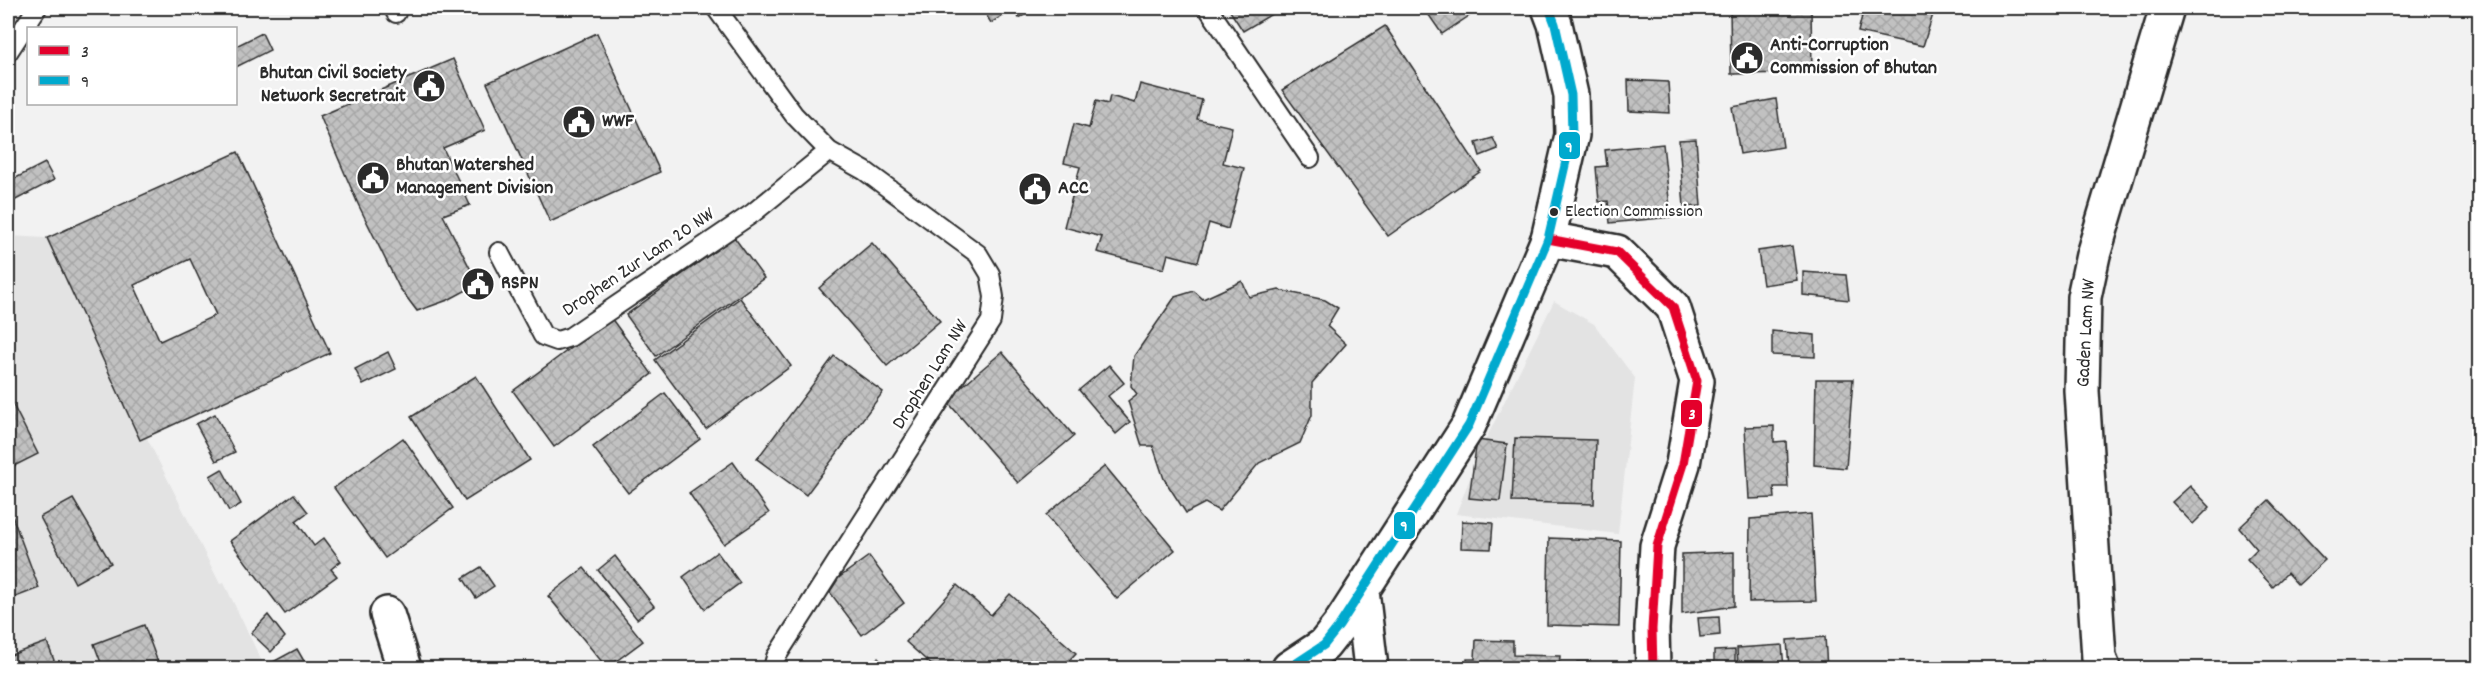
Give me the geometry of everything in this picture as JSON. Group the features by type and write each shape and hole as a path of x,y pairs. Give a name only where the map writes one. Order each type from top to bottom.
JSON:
{"street":[{"path":"1288,669 1324,645 1339,626 1469,425 1548,239 1572,135 1571,95 1555,24 1549,8"},
{"name":"Gaden Lam NW","path":"2103,669 2099,658 2082,391 2084,297 2093,255 2167,8"},
{"path":"1548,239 1617,252 1673,307 1697,381 1683,464 1657,546 1652,629 1653,669"},
{"path":"1362,591 1371,669"},
{"path":"387,614 404,669"}],"lane":[{"path":"8,52 37,8"},
{"name":"Drophen Lam NW","path":"716,8 794,115 829,151 866,171 978,254 990,274 994,297 991,321 776,657 773,669"},
{"path":"1208,8 1310,159"},
{"name":"Drophen Zur Lam 20 NW","path":"499,252 543,336 557,341 570,337 753,213 829,151"}],"shaded area":[{"path":"8,236 47,238 220,584 224,583 265,668 8,668"},
{"path":"1554,301 1594,324 1635,378 1618,534 1456,514 1482,447"}],"building":[{"path":"982,8 1037,8 1019,18 1013,9 991,23"},
{"path":"1228,8 1282,8 1243,31"},
{"path":"1424,8 1481,8 1442,34"},
{"path":"1730,8 1811,8 1812,73 1731,74"},
{"path":"1864,8 1935,8 1923,46 1858,32"},
{"path":"1385,26 1481,171 1388,236 1282,90"},
{"path":"262,33 270,50 237,66 237,46"},
{"path":"597,33 660,172 550,222 487,83"},
{"path":"453,59 485,130 443,148 470,205 443,215 478,284 448,300 417,311 399,287 358,204 320,116"},
{"path":"1628,80 1668,82 1670,113 1629,111"},
{"path":"1140,84 1202,100 1197,119 1232,127 1223,163 1244,168 1228,229 1209,223 1198,262 1168,254 1164,269 1097,252 1102,237 1064,227 1080,167 1064,163 1074,124 1089,128 1096,101 1108,104 1110,96 1135,103"},
{"path":"1776,99 1783,147 1740,154 1732,107"},
{"path":"1493,138 1498,149 1480,156 1476,143"},
{"path":"1696,139 1701,206 1684,207 1679,140"},
{"path":"1663,144 1671,217 1610,223 1608,201 1599,202 1596,167 1607,166 1605,150"},
{"path":"238,152 330,353 140,440 47,238","holes":["190,259 216,315 160,341 134,285"]},
{"path":"45,163 54,180 8,204 8,182"},
{"path":"734,237 764,278 656,356 626,315"},
{"path":"872,243 940,321 887,366 819,288"},
{"path":"1792,246 1797,280 1763,285 1758,251"},
{"path":"1803,272 1846,275 1849,300 1803,295"},
{"path":"1242,281 1249,297 1279,290 1325,300 1338,308 1327,326 1346,344 1312,383 1312,415 1300,443 1259,463 1219,511 1205,503 1186,513 1164,479 1153,446 1142,446 1128,401 1137,394 1131,386 1134,356 1175,297 1194,291 1203,299"},
{"path":"740,298 791,366 706,429 655,360"},
{"path":"611,318 652,374 554,447 513,391"},
{"path":"1772,331 1815,335 1815,357 1772,355"},
{"path":"388,352 396,369 363,385 355,369"},
{"path":"1002,352 1074,436 1018,483 946,400"},
{"path":"834,356 883,392 806,495 757,459"},
{"path":"1109,365 1124,383 1108,396 1130,422 1116,434 1079,390"},
{"path":"476,376 530,460 465,501 411,417"},
{"path":"1816,379 1853,379 1846,468 1814,465"},
{"path":"665,393 700,439 628,493 593,447"},
{"path":"8,395 38,454 8,469"},
{"path":"215,414 235,452 216,461 196,424"},
{"path":"1774,426 1774,442 1786,441 1788,487 1774,487 1775,498 1749,499 1745,427"},
{"path":"403,438 453,508 385,558 334,488"},
{"path":"1515,438 1596,440 1594,504 1512,502"},
{"path":"1477,440 1507,444 1500,501 1469,498"},
{"path":"733,462 769,513 724,544 689,493"},
{"path":"1105,466 1175,550 1117,599 1046,515"},
{"path":"222,469 241,504 229,511 210,476"},
{"path":"2190,486 2210,507 2193,524 2172,502"},
{"path":"294,494 308,512 296,521 314,546 324,538 341,561 331,569 337,576 285,614 230,541"},
{"path":"73,499 111,563 75,583 40,517"},
{"path":"2269,500 2325,560 2298,585 2287,573 2273,587 2247,559 2257,549 2239,528"},
{"path":"8,505 39,588 8,600"},
{"path":"1811,514 1816,601 1749,602 1750,519"},
{"path":"1462,521 1493,523 1491,549 1461,548"},
{"path":"1549,538 1621,541 1619,627 1547,625"},
{"path":"717,552 740,583 705,609 683,577"},
{"path":"1734,552 1734,606 1682,614 1682,554"},
{"path":"615,556 654,606 637,619 598,570"},
{"path":"869,556 904,603 862,635 826,587"},
{"path":"481,567 494,586 476,598 463,578"},
{"path":"584,568 643,641 607,668 548,596"},
{"path":"957,585 991,615 1010,594 1076,653 1062,668 935,668 906,642"},
{"path":"268,615 285,637 271,652 251,633"},
{"path":"1719,617 1720,635 1700,637 1698,618"},
{"path":"144,625 160,668 103,668 94,644"},
{"path":"1825,637 1827,668 1789,668 1787,640"},
{"path":"1476,640 1513,641 1513,655 1560,656 1559,668 1467,668 1467,659 1475,659"},
{"path":"47,642 57,668 8,668 8,656"},
{"path":"1782,645 1784,668 1738,668 1737,648"},
{"path":"297,649 308,668 262,668"},
{"path":"1735,650 1735,668 1714,668 1714,651"},
{"path":"878,658 886,668 865,668"},
{"path":"1577,662 1602,663 1601,668 1577,668"}],"transit line":[{"name":"9","path":"1289,668 1324,645 1339,626 1469,425 1548,239 1572,135 1571,95 1555,24 1549,8"},
{"name":"3","path":"1548,239 1617,252 1673,307 1697,381 1683,464 1657,546 1652,629 1653,668"}],"place":[{"name":"Anti-Corruption Commission of Bhutan","path":"1747,58"},
{"name":"Bhutan Civil Society Network Secretrait","path":"429,86"},
{"name":"WWF","path":"579,122"},
{"name":"Bhutan Watershed Management Division","path":"373,178"},
{"name":"ACC","path":"1035,189"},
{"name":"Election Commission","path":"1554,212"},
{"name":"RSPN","path":"478,284"}]}
